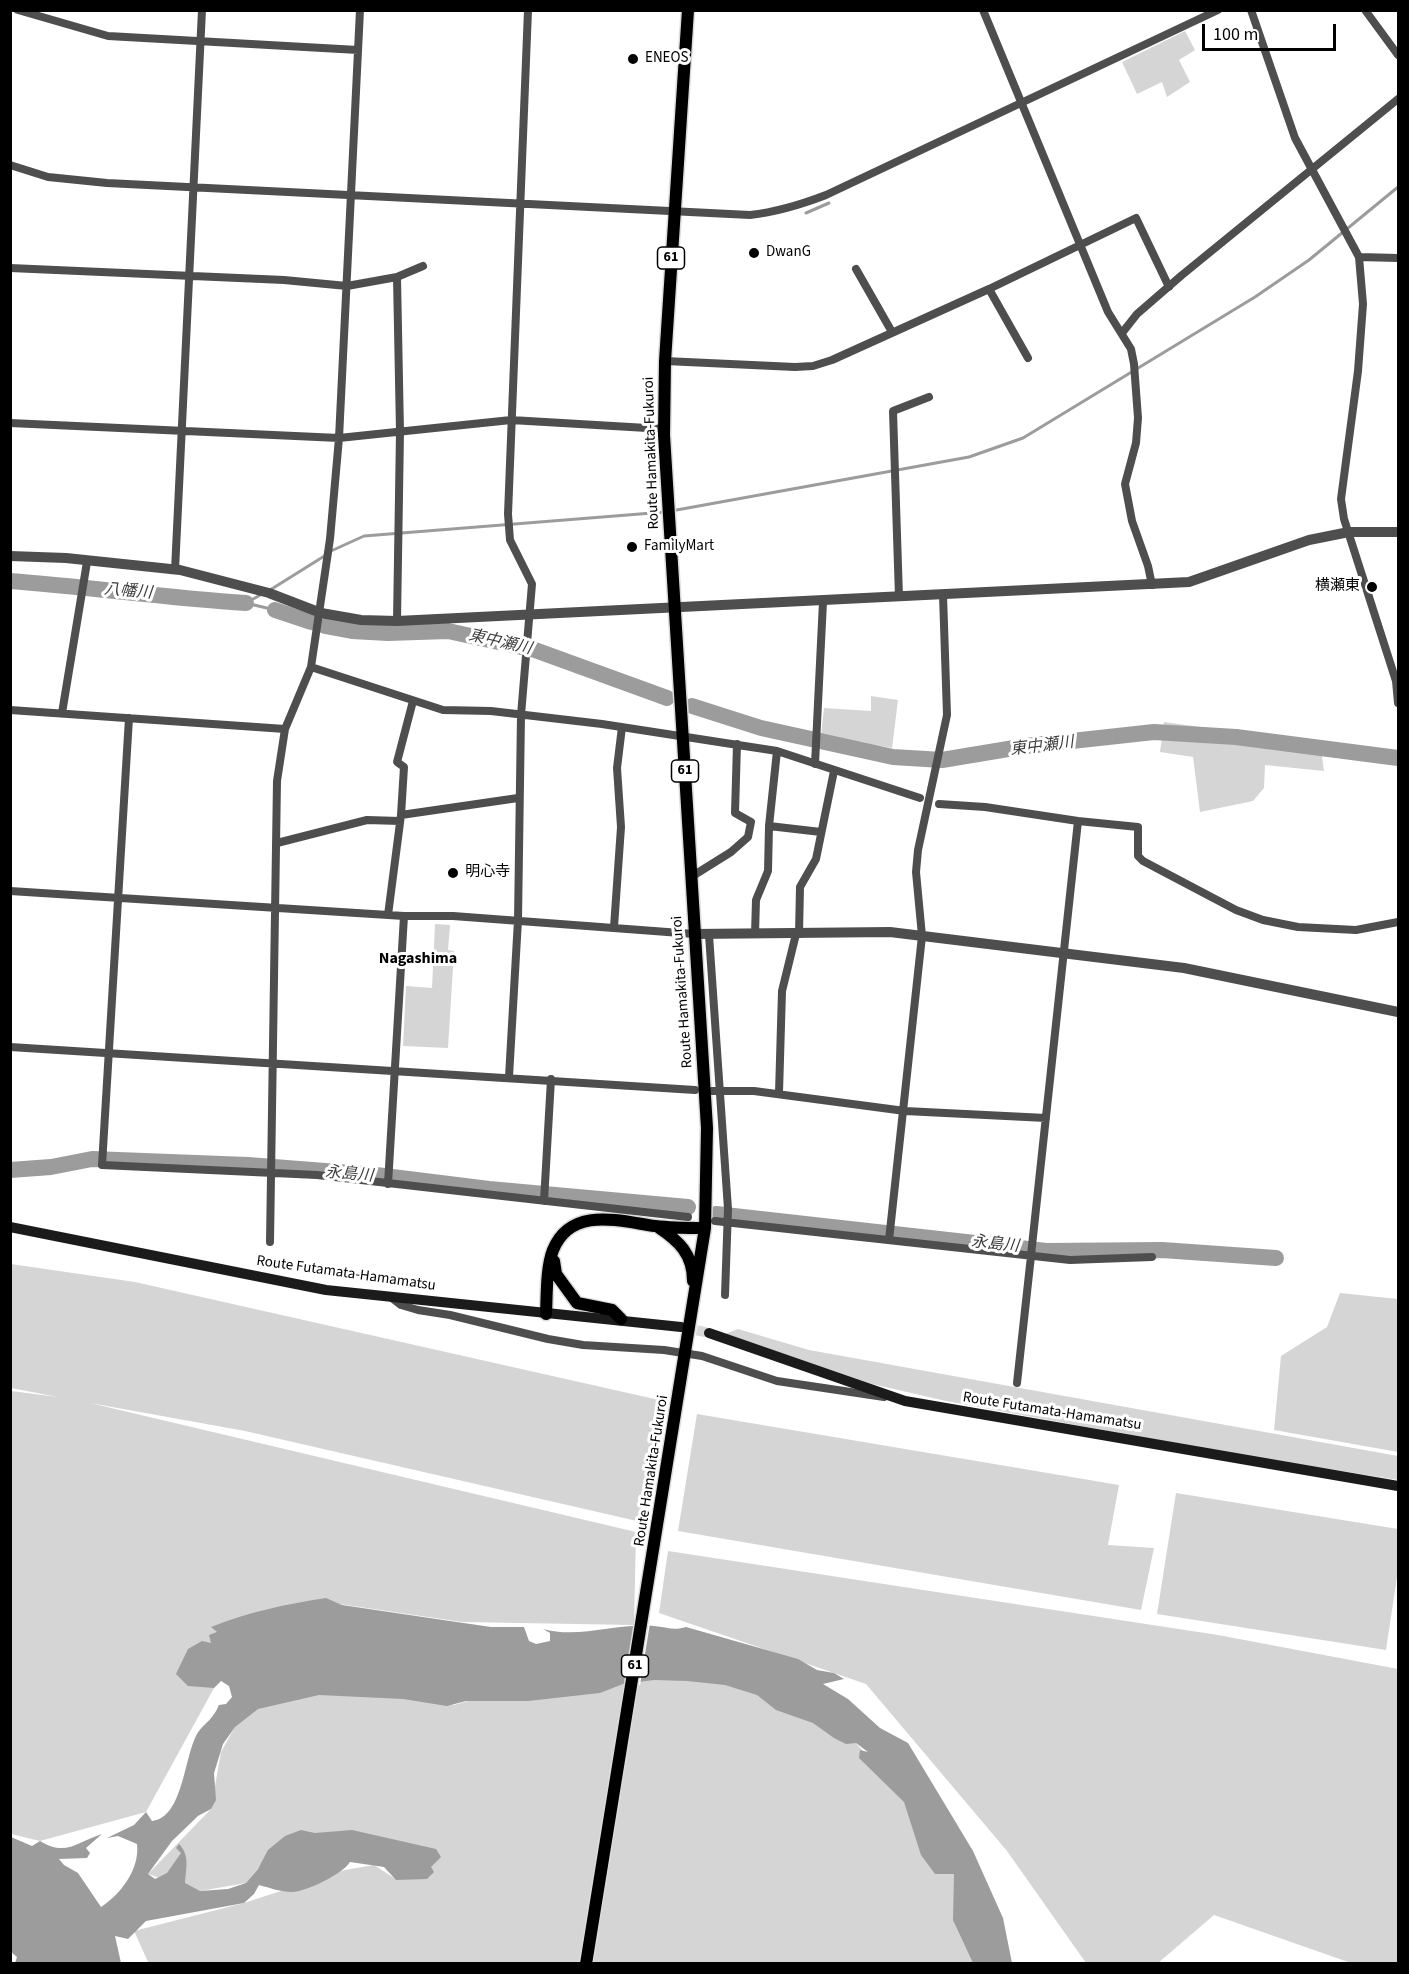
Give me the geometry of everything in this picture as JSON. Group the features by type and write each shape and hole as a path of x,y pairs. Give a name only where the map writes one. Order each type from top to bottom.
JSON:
{"main road":[{"name":"Route Hamakita-Fukuroi","path":"586,1964 692,1312 710,1224 707,1128 673,607 664,429 665,361 688,10"},
{"path":"546,1314 553,1251 562,1235 584,1221 605,1218 657,1226 710,1224"},
{"path":"657,1226 681,1244 690,1256 693,1277 692,1312"},
{"name":"Route Futamata-Hamamatsu","path":"10,1227 276,1281 392,1298 546,1314 621,1319 681,1327"},
{"path":"553,1251 556,1274 577,1303 612,1310 621,1319"},
{"name":"Route Futamata-Hamamatsu","path":"709,1333 893,1398 958,1412 1398,1486"}],"street":[{"path":"18,10 108,36 358,50"},
{"path":"175,570 202,10"},
{"path":"270,1242 274,907 278,781 285,729 311,667 321,613 329,546 339,438 360,10"},
{"path":"508,1077 518,920 521,715 532,584 510,540 508,519 528,10"},
{"path":"983,10 1108,312 1131,350 1138,418 1136,443 1125,484 1132,521 1148,566 1152,585"},
{"path":"10,165 64,180 750,215 794,208 1022,104 1218,10"},
{"path":"1251,10 1295,138 1359,257 1363,304 1362,326 1341,499 1349,532 1397,682 1398,703"},
{"path":"1365,10 1398,56"},
{"path":"1122,333 1137,314 1398,99"},
{"path":"665,361 813,366 832,360 989,289 1136,218 1169,287"},
{"path":"1359,257 1398,258"},
{"path":"10,268 190,275 347,286 397,277 423,266"},
{"path":"856,269 892,332"},
{"path":"397,277 400,432 397,621"},
{"path":"989,289 1028,358"},
{"path":"899,597 893,411 929,397"},
{"path":"10,423 339,438 511,420 664,429"},
{"path":"10,556 66,558 175,570 219,578 321,613 361,620 397,621 823,602 1189,582 1211,577 1309,540 1349,532 1398,532"},
{"path":"63,713 87,562"},
{"path":"889,1236 905,1111 922,936 916,872 946,715 943,595"},
{"path":"814,764 823,602"},
{"path":"311,667 443,710 521,715 622,727 777,751 920,798"},
{"path":"388,915 401,818 404,767 397,762 412,700"},
{"path":"10,710 285,729"},
{"path":"129,718 102,1160 271,1170 544,1198 688,1217"},
{"path":"614,927 621,827 616,768 622,727"},
{"path":"691,877 730,852 748,837 751,822 735,813 737,744"},
{"path":"755,934 756,900 768,871 769,826 777,751"},
{"path":"779,1094 782,991 797,934 800,887 816,859 834,771"},
{"path":"277,843 367,820 401,818 518,798"},
{"path":"939,804 985,807 1077,821 1138,827 1138,856 1143,861 1236,910 1263,920 1298,927 1356,930 1398,922"},
{"path":"1017,1383 1065,953 1077,821"},
{"path":"769,826 821,832"},
{"path":"10,891 404,916 518,920 708,935 890,932 1184,968 1398,1011"},
{"path":"388,1183 404,916"},
{"path":"708,935 716,1091 728,1209 725,1294"},
{"path":"10,1047 551,1079 695,1090"},
{"path":"544,1198 551,1079"},
{"path":"716,1091 779,1094 848,1106 905,1111 1046,1118"},
{"path":"710,1224 727,1222 889,1236 1031,1252 1070,1260 1152,1257"},
{"path":"392,1298 401,1305 418,1310 450,1315 548,1339 583,1345 664,1350 685,1361 702,1356 777,1381 893,1398"}],"shaded area":[{"path":"1185,31 1195,50 1179,60 1190,82 1167,97 1162,82 1137,94 1122,62"},
{"path":"871,696 898,700 892,748 821,736 824,708 871,711"},
{"path":"1164,722 1320,743 1324,771 1265,765 1264,788 1253,801 1200,812 1193,757 1160,752"},
{"path":"435,924 450,925 448,950 454,951 448,1048 403,1046 406,986 432,988"},
{"path":"11,1264 135,1282 659,1400 650,1524 245,1431 90,1403 636,1532 634,1625 462,1622 312,1600 177,1674 214,1688 146,1812 40,1841 11,1834 11,1391 58,1397 11,1388"},
{"path":"1340,1293 1398,1299 1398,1452 1274,1430 1281,1356 1327,1327"},
{"path":"738,1329 809,1350 1398,1456 1398,1480 1233,1454 946,1401 872,1384 725,1334"},
{"path":"697,1414 1119,1485 1108,1545 1154,1548 1141,1610 678,1531"},
{"path":"1176,1493 1398,1529 1398,1570 1386,1650 1157,1614"},
{"path":"668,1551 1218,1635 1398,1669 1398,1963 1351,1963 1214,1915 1158,1963 1086,1963 1007,1851 866,1684 659,1613"},
{"path":"326,1598 342,1605 443,1620 491,1627 524,1627 529,1641 536,1644 550,1641 550,1633 543,1629 556,1632 584,1632 640,1626 674,1629 686,1627 798,1659 817,1670 834,1673 844,1679 823,1684 848,1699 880,1728 908,1743 973,1851 1003,1918 1012,1963 973,1963 953,1920 954,1874 935,1874 921,1855 904,1802 859,1758 860,1750 868,1752 856,1743 846,1744 834,1738 813,1723 776,1710 757,1695 725,1685 654,1680 623,1684 600,1693 528,1701 466,1701 447,1706 403,1699 319,1695 258,1709 235,1727 223,1744 214,1773 216,1800 211,1809 198,1816 172,1841 148,1874 155,1879 167,1873 181,1853 176,1848 179,1844 186,1857 185,1883 200,1891 228,1889 246,1883 258,1869 268,1850 285,1836 301,1830 315,1833 352,1830 436,1849 441,1857 431,1867 434,1872 427,1879 396,1880 384,1867 350,1862 332,1877 306,1889 288,1892 259,1885 254,1894 244,1903 146,1921 128,1939 115,1936 121,1963 15,1963 17,1957 11,1952 11,1837 32,1846 40,1841 49,1846 64,1848 102,1834 86,1848 90,1853 87,1858 59,1859 64,1865 78,1873 101,1907 108,1902 128,1880 135,1863 137,1844 118,1836 107,1838 134,1825 146,1812 152,1821 162,1817 170,1809 181,1785 197,1734 214,1715 219,1705 226,1704 232,1697 229,1686 221,1681 214,1688 188,1686 176,1674 188,1649 202,1641 211,1643 209,1635 217,1632 211,1627 268,1609"},
{"path":"604,1662 736,1676 856,1743 957,1863 976,1963 149,1964 134,1931 244,1903 345,1870 374,1865 397,1880 431,1867 285,1836 246,1883 200,1891 148,1874 211,1809 221,1752 248,1703 360,1677 454,1705"}],"pier":[{"path":"636,1622 650,1623 640,1685 625,1686"}],"waterway":[{"path":"671,511 969,457 1023,438 1255,297 1309,260 1398,187"},
{"path":"806,213 829,203"},
{"path":"331,551 364,536 665,512"},
{"path":"270,590 326,555"},
{"name":"八幡川","path":"10,581 246,603"},
{"path":"262,594 246,603 275,610"},
{"name":"東中瀬川","path":"275,610 311,622"},
{"name":"東中瀬川","path":"325,626 352,631 388,633 448,631 535,650 667,698"},
{"name":"東中瀬川","path":"692,706 761,728 893,757 942,760 1026,746 1154,732 1236,737 1398,758"},
{"name":"永島川","path":"10,1170 51,1167 92,1159 248,1165 376,1175 489,1189 688,1207"},
{"name":"永島川","path":"716,1214 1046,1251 1162,1250 1276,1258"}],"tunnel":[{"path":"682,1327 709,1333"}],"place":[{"name":"ENEOS","path":"633,59"},
{"name":"DwanG","path":"754,253"},
{"name":"FamilyMart","path":"632,547"},
{"name":"横瀬東","path":"1372,587"},
{"name":"明心寺","path":"453,873"}],"district":[{"name":"Nagashima","path":"418,959"}]}
